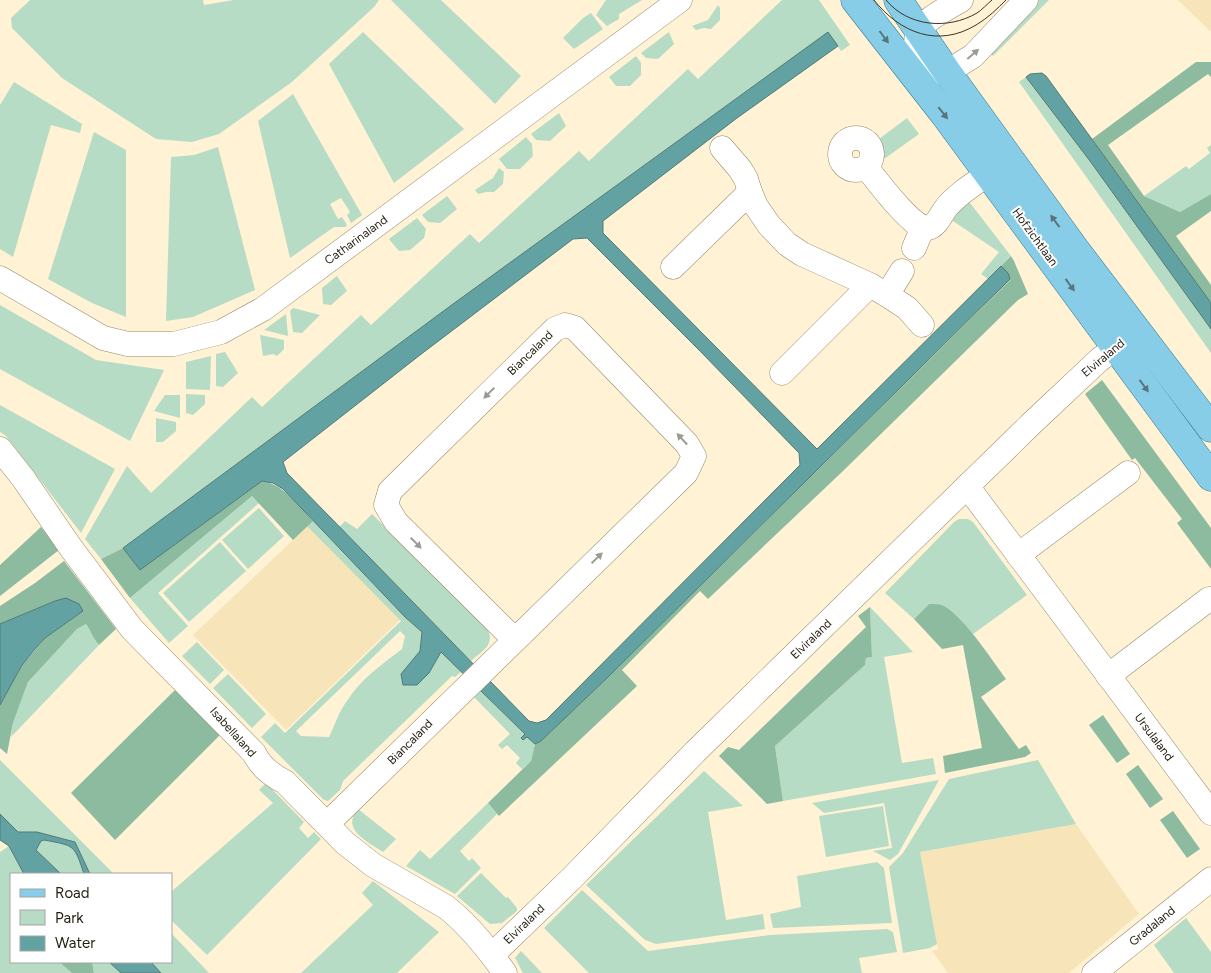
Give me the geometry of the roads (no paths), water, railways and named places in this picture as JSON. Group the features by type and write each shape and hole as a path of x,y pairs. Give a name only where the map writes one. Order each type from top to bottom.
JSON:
{"main road":[{"name":"Hofzichtlaan","path":"855,0 988,174 1211,477"},
{"name":"Hofzichtlaan","path":"898,0 947,72 1075,249 1211,428"}],"street":[{"name":"Catharinaland","path":"0,278 103,338 128,344 174,344 221,332 263,309 680,0"},
{"path":"961,0 933,17 919,29 913,74 947,72 973,56 1026,0"},
{"path":"722,148 740,169 746,179 750,192 769,225 787,244 802,254 878,290 906,308 922,324"},
{"path":"866,167 906,215 918,238 935,223 945,208 988,174"},
{"path":"673,267 750,192"},
{"path":"782,373 902,271"},
{"name":"Biancaland","path":"327,824 515,640 562,592 686,473 694,456 687,444 575,328 565,324 554,328 390,491 386,505 396,522 515,640"},
{"name":"Elviraland","path":"498,964 572,878 695,752 1050,406 1115,347 1137,330"},
{"name":"Isabellaland","path":"0,449 132,629 200,696 266,768 285,782 345,843 373,865 454,913 498,964"},
{"path":"1018,555 1128,473"},
{"name":"Ursulaland","path":"967,486 1108,676 1208,801"},
{"path":"1108,676 1209,600"},
{"name":"Gradaland","path":"1094,973 1211,879"}],"water":[{"path":"828,32 838,46 737,118 603,221 603,233 817,449 1001,266 1008,273 1010,279 608,677 541,741 535,744 527,737 523,740 521,738 525,734 441,652 429,673 417,685 403,685 401,674 420,651 422,632 405,617 283,489 273,483 262,481 140,570 123,548 453,304","holes":["587,238 799,453 800,465 546,720 537,723 529,721 287,473 283,462 573,239"]},
{"path":"1042,73 1211,303 1211,329 1090,161 1026,77 1030,74"},
{"path":"66,598 79,604 83,611 45,638 34,650 22,665 0,705 0,624"},
{"path":"0,814 18,832 37,832 75,842 90,873 84,873 78,857 68,845 44,840 41,841 36,850 60,873 23,873 9,846 0,840"},
{"path":"110,963 152,963 161,973 121,973"}],"tram line":[{"path":"874,0 896,21 920,34 934,36 962,32 976,25 1006,0"},
{"path":"886,0 905,16 929,23 954,22 966,18 979,12 992,0"}]}
